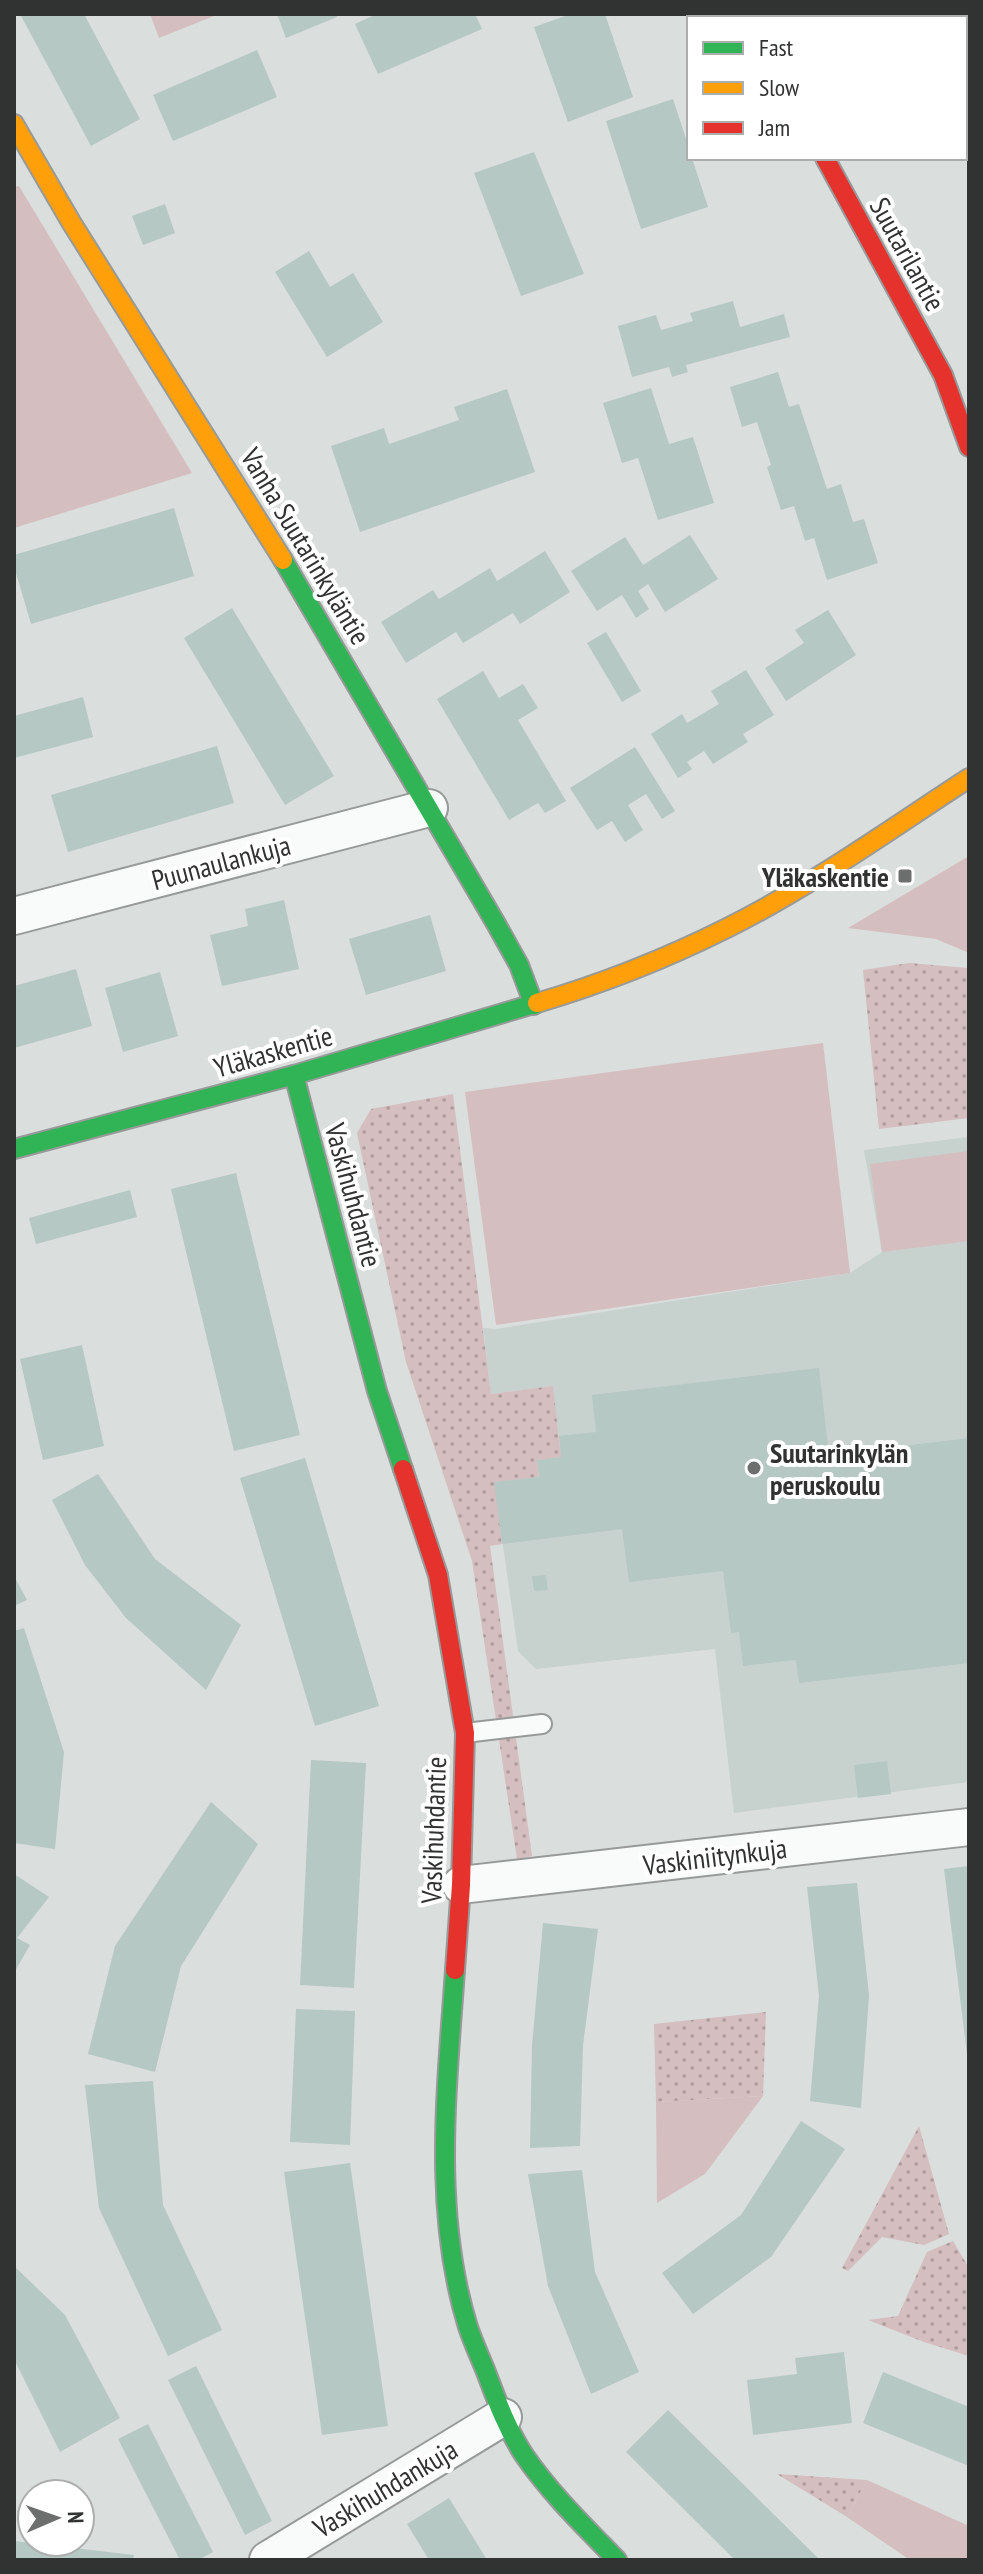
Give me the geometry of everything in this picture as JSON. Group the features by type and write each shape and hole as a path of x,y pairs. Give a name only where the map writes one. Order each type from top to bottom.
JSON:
{"street":[{"name":"Vanha Suutarinkyläntie","path":"14,124 71,222 286,564 519,965 534,1005"},
{"name":"Suutarilantie","path":"826,160 943,375 969,447"},
{"name":"Suutarilantie","path":"943,375 969,404"},
{"name":"Yläkaskentie","path":"14,1149 294,1075 587,988 725,929 841,862 969,778"},
{"name":"Puunaulankuja","path":"14,916 429,808"},
{"name":"Vaskihuhdantie","path":"294,1075 377,1391 438,1575 465,1733 461,1885 445,2113 445,2180 451,2247 468,2326 503,2417 525,2456 581,2523 617,2560"},
{"name":"Vaskiniitynkuja","path":"461,1885 969,1827"},
{"name":"Vaskihuhdankuja","path":"268,2560 503,2417"}],"lane":[{"path":"465,1733 542,1724"}],"shaded area":[{"path":"150,14 219,14 159,38"},
{"path":"19,186 192,473 14,528 14,187"},
{"path":"969,856 969,953 936,939 848,928"},
{"path":"909,963 969,968 969,1118 879,1129 863,970"},
{"path":"823,1043 850,1273 496,1325 465,1092"},
{"path":"453,1094 491,1394 553,1386 561,1457 537,1460 539,1477 495,1482 502,1544 490,1546 532,1856 517,1859 472,1561 406,1362 357,1133 371,1109"},
{"name":"Suutarinkylän peruskoulu","path":"969,1137 969,1782 734,1813 715,1649 536,1669 518,1651 494,1482 539,1476 537,1460 561,1457 559,1436 552,1386 491,1394 483,1328 496,1329 850,1273 882,1252 864,1150"},
{"path":"969,1151 969,1241 882,1252 870,1164"},
{"path":"766,2012 763,2096 656,2102 654,2024"},
{"path":"763,2096 705,2174 657,2203 656,2102"},
{"path":"919,2126 949,2234 924,2245 882,2237 848,2271 842,2268"},
{"path":"953,2241 969,2268 969,2356 868,2320 898,2316 927,2252"},
{"path":"777,2474 867,2480 847,2517"},
{"path":"867,2480 969,2526 969,2560 910,2560 847,2517"}],"building":[{"path":"20,14 84,14 140,119 91,146"},
{"path":"277,14 336,14 337,17 286,38"},
{"path":"377,14 475,14 482,29 378,74 355,24"},
{"path":"571,14 605,14 633,97 568,122 534,27"},
{"path":"257,50 277,97 173,141 153,95"},
{"path":"673,99 687,142 687,160 693,160 708,207 641,229 606,121"},
{"path":"534,152 584,274 521,296 474,173"},
{"path":"165,204 175,233 143,245 132,216"},
{"path":"309,251 330,287 353,273 383,322 327,357 275,272"},
{"path":"733,301 740,327 784,314 790,337 686,365 688,372 672,377 669,367 632,377 618,326 656,315 661,330 693,321 690,313"},
{"path":"778,372 789,407 799,404 827,489 841,484 853,522 864,519 878,563 827,580 814,538 805,541 794,506 781,510 757,422 742,427 730,387"},
{"path":"651,388 669,444 693,437 714,503 658,520 638,458 622,463 603,403"},
{"path":"507,389 535,472 360,532 331,446 384,428 389,444 459,420 454,407"},
{"path":"174,508 194,576 31,624 14,566 14,555"},
{"path":"690,535 718,579 665,612 648,584 638,591 649,609 636,618 622,595 597,611 571,571 625,537 643,565"},
{"path":"545,551 570,592 520,624 513,613 463,643 456,632 406,663 381,622 433,590 439,599 490,568 497,581"},
{"path":"232,608 334,776 285,805 184,638"},
{"path":"828,610 856,655 786,701 765,668 804,643 795,630"},
{"path":"606,632 641,691 622,702 587,643"},
{"path":"746,670 774,715 743,734 748,742 713,764 704,751 687,762 692,769 678,778 651,734 682,714 687,723 719,704 711,691"},
{"path":"483,671 499,698 523,684 538,708 518,720 566,801 545,813 538,803 509,820 437,699"},
{"path":"83,697 93,737 14,758 14,716"},
{"path":"217,746 234,803 68,852 51,795"},
{"path":"635,747 675,811 662,819 646,794 628,805 643,830 625,842 612,821 597,830 570,788"},
{"path":"284,900 299,969 222,986 210,935 248,926 245,909"},
{"path":"430,915 446,971 366,995 349,939"},
{"path":"76,969 92,1026 14,1048 14,986"},
{"path":"160,972 178,1036 123,1052 105,988"},
{"path":"236,1173 300,1435 234,1451 171,1189"},
{"path":"130,1190 137,1217 36,1244 29,1218"},
{"path":"82,1345 104,1446 43,1460 20,1359"},
{"path":"819,1368 829,1455 969,1438 969,1663 799,1683 796,1660 743,1666 739,1632 731,1633 723,1571 629,1582 622,1529 502,1544 494,1482 539,1477 537,1460 561,1457 559,1436 596,1432 592,1395"},
{"path":"305,1458 379,1706 315,1726 240,1478"},
{"path":"98,1474 155,1559 241,1625 206,1690 126,1618 85,1565 52,1500"},
{"path":"546,1575 548,1590 534,1591 532,1576"},
{"path":"14,1576 27,1600 14,1606"},
{"path":"24,1628 64,1752 55,1849 14,1843 14,1631"},
{"path":"311,1760 366,1763 354,1988 300,1985"},
{"path":"887,1761 891,1794 858,1798 854,1765"},
{"path":"211,1802 258,1844 181,1966 155,2072 88,2054 115,1946"},
{"path":"969,1866 969,2054 967,2054 944,1869"},
{"path":"14,1874 49,1897 17,1938 30,1945 14,1973"},
{"path":"857,1883 869,1995 861,2108 810,2101 819,1996 807,1887"},
{"path":"543,1923 598,1929 583,2045 580,2146 530,2148 532,2046"},
{"path":"296,2009 355,2011 350,2145 290,2142"},
{"path":"153,2081 163,2205 222,2330 168,2356 99,2208 85,2085"},
{"path":"801,2121 845,2149 771,2257 693,2314 662,2273 741,2215"},
{"path":"350,2163 388,2426 322,2435 284,2172"},
{"path":"582,2170 595,2272 639,2372 591,2394 548,2286 528,2174"},
{"path":"14,2266 65,2315 120,2418 60,2452 14,2359"},
{"path":"844,2352 852,2423 753,2435 747,2380 797,2374 795,2358"},
{"path":"196,2366 272,2521 245,2535 168,2380"},
{"path":"883,2372 969,2407 969,2466 863,2423"},
{"path":"668,2410 820,2560 735,2560 626,2452"},
{"path":"148,2424 213,2552 198,2560 180,2560 118,2439"},
{"path":"449,2498 487,2560 429,2560 407,2524"},
{"path":"14,2541 16,2558 96,2558 96,2551 134,2555 133,2560 14,2560"}],"traffic: fast":[{"path":"283,560 495,922 519,965 534,1005"},
{"path":"14,1149 294,1075 537,1003"},
{"path":"294,1075 377,1391 403,1469"},
{"path":"455,1970 446,2104 446,2194 457,2283 468,2327 503,2415 524,2455 556,2496 617,2560"}],"traffic: slow":[{"path":"14,124 71,222 283,560"},
{"path":"537,1003 656,961 757,913 969,778"}],"traffic: jam":[{"path":"826,160 943,375 969,447"},
{"path":"403,1469 438,1575 465,1733 461,1885 455,1970"}],"place":[{"name":"Yläkaskentie","path":"905,876"},
{"name":"Suutarinkylän peruskoulu","path":"754,1468"}]}
